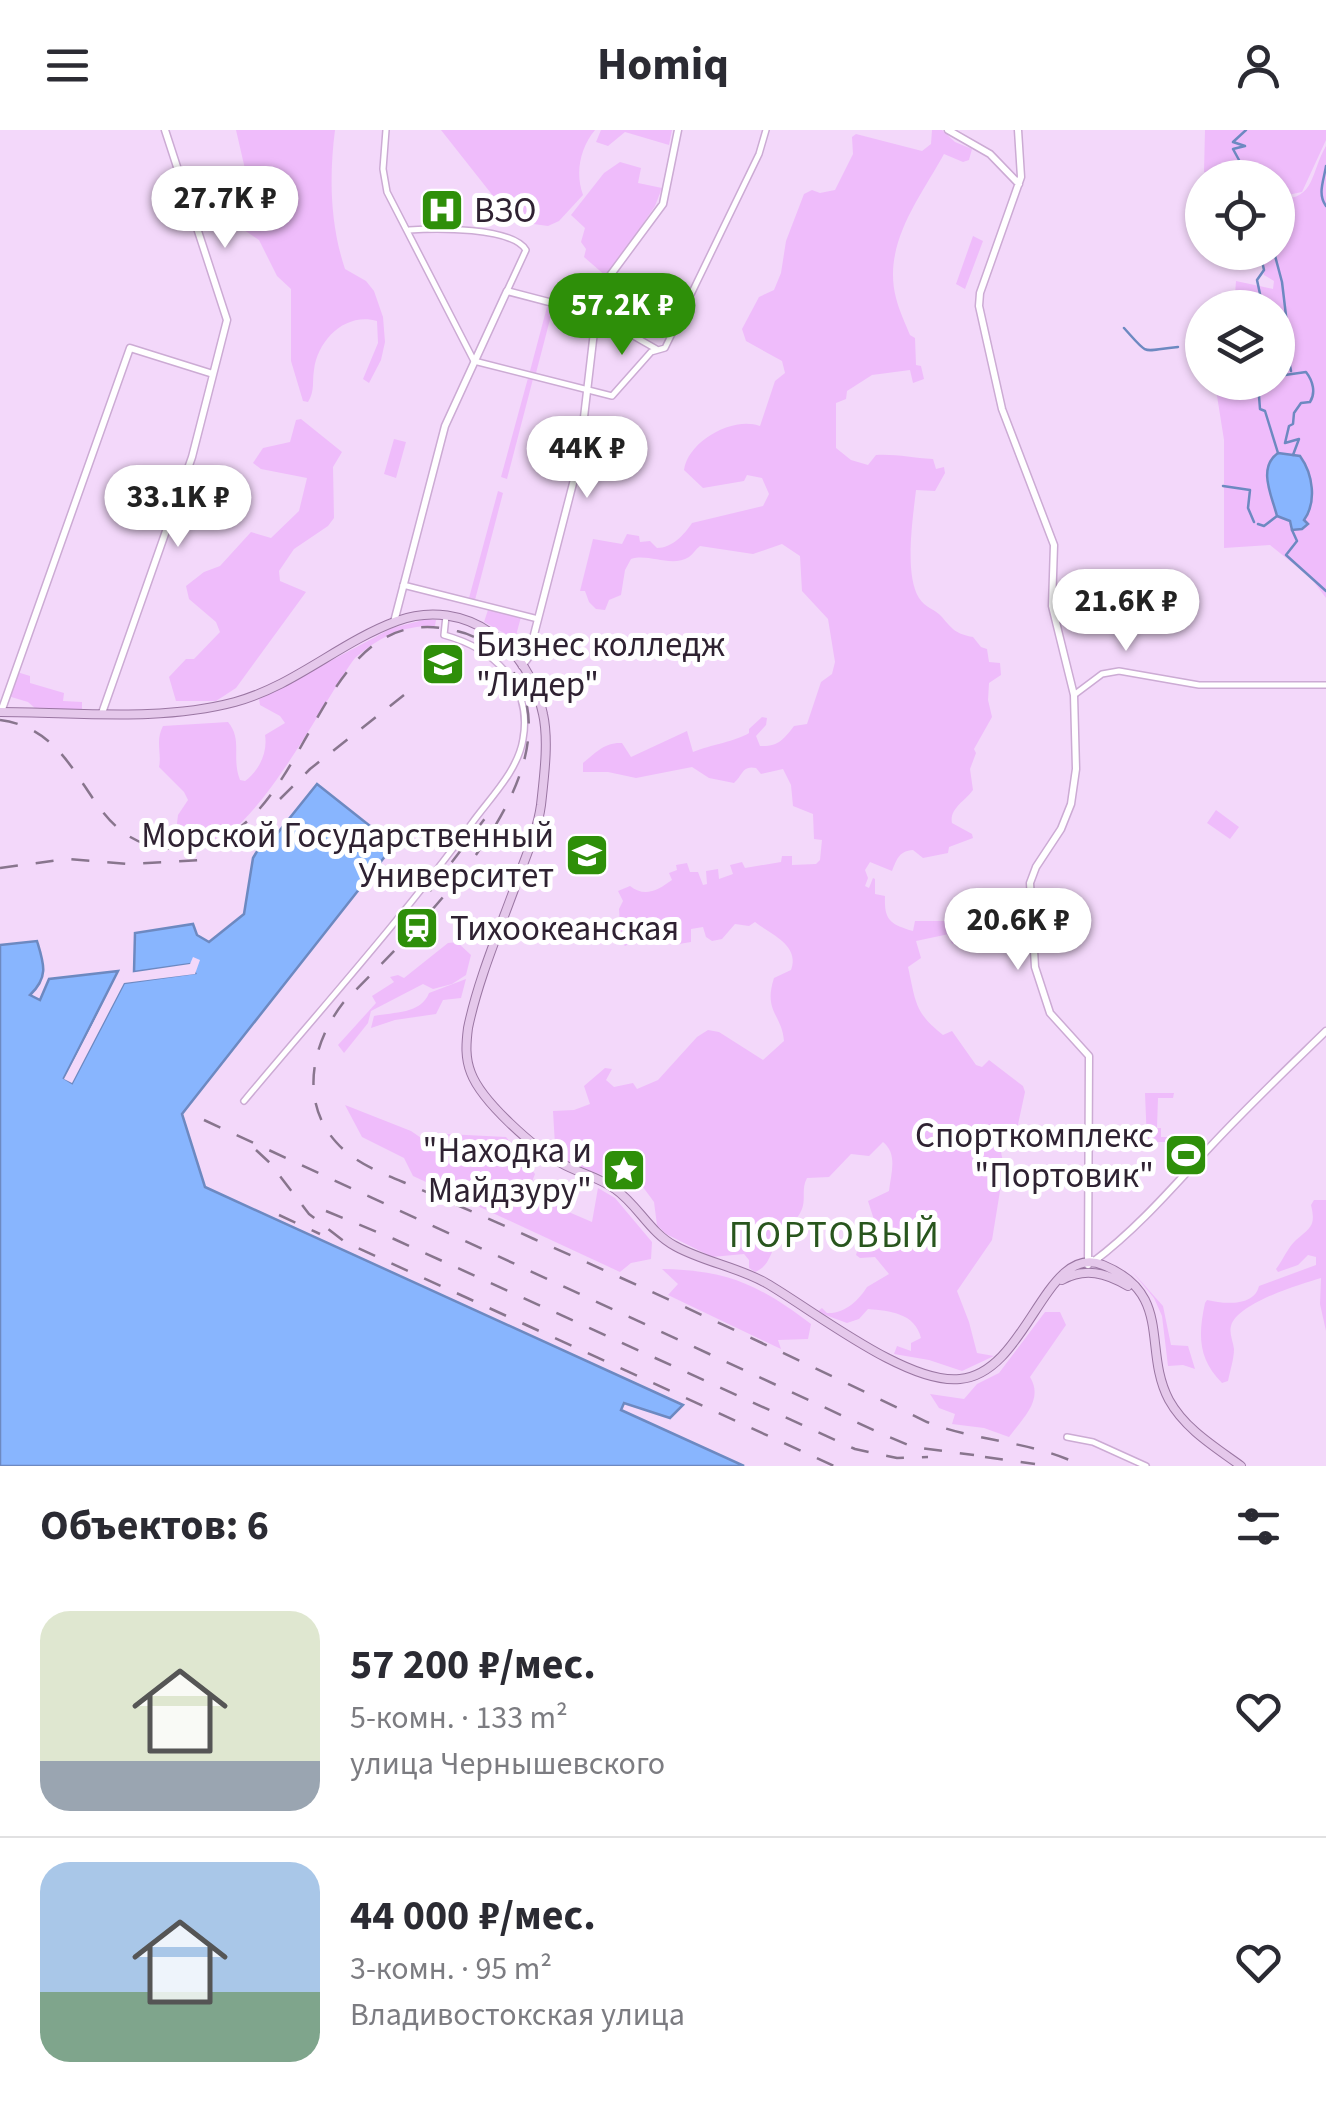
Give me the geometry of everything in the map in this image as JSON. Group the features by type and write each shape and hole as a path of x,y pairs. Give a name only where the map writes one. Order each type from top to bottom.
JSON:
{"main road":[{"path":"102,713 188,468 226,326 226,312 165,130"},
{"path":"522,666 528,658 576,472 595,314 605,284 662,204 678,130"},
{"path":"948,130 990,154 1019,184"},
{"path":"1018,130 1019,184 978,306 1002,409 1054,544 1052,606 1074,694 1076,769 1071,804 1061,829 1033,872 1029,896 1036,967 1048,1009 1090,1058 1088,1244 1093,1266 1144,1298 1152,1314 1158,1372 1170,1402 1191,1428 1236,1464"},
{"path":"394,622 444,426 507,291 595,314"},
{"path":"213,374 130,348 0,712 169,712 243,700 394,622 417,616 446,616 488,629 510,646 544,715 541,803 470,1020 467,1061 481,1091 534,1143 560,1162 620,1193 657,1232 681,1250 760,1280 840,1332 916,1370 941,1379 973,1377 996,1364 1012,1347 1048,1291 1068,1276 1093,1266 1170,1193 1210,1147 1326,1031"}],"street":[{"path":"386,130 382,156 384,183 474,361 612,396 648,355 668,345 759,154 766,130"},
{"path":"408,230 496,234 521,243 526,250 507,291"},
{"path":"595,314 658,350"},
{"path":"403,586 538,619"},
{"path":"244,1101 422,890 519,755 524,719 515,687 480,647 444,635 446,616"},
{"path":"1074,694 1111,671 1199,686 1326,685"},
{"path":"1066,1437 1093,1442 1146,1466"}],"shaded area":[{"path":"236,130 335,130 332,200 340,252 345,269 366,281 374,291 383,317 385,342 369,383 363,379 378,343 377,321 355,320 335,330 321,348 312,394 308,402 303,401 291,361 291,289 277,276 259,240 232,222 231,183 245,174"},
{"path":"441,130 595,130 580,161 583,195 559,221 548,226 519,222 501,206"},
{"path":"601,130 672,130 669,145 625,132 608,146 596,142"},
{"path":"932,130 942,130 955,142 972,149 969,160 963,162 944,154 906,222 894,259 896,298 910,335 915,338 916,365 921,366 924,379 913,383 910,370 872,375 847,391 846,399 836,403 836,448 851,460 868,465 876,455 884,455 933,459 936,469 944,467 945,473 935,491 916,490 911,545 914,588 921,601 952,628 973,637 987,649 989,662 1000,663 1001,675 989,683 992,717 974,749 970,769 973,790 952,818 952,823 973,838 949,847 948,853 923,858 913,850 905,852 892,871 870,862 865,870 865,886 869,888 875,879 875,894 885,896 887,916 899,926 913,931 915,921 945,921 949,916 982,928 983,932 958,932 960,940 952,944 949,934 916,941 921,958 908,967 915,998 926,1020 943,1035 952,1031 976,1065 982,1067 989,1060 1023,1086 1025,1092 1017,1129 1000,1147 1006,1177 992,1240 957,1291 977,1353 994,1356 962,1371 894,1354 897,1346 911,1351 911,1343 921,1338 913,1323 900,1315 868,1309 859,1319 847,1323 817,1312 822,1308 827,1313 845,1309 867,1287 889,1274 875,1257 856,1255 860,1241 876,1226 868,1201 889,1191 892,1158 883,1142 869,1156 851,1154 829,1177 807,1178 800,1214 766,1263 755,1272 749,1268 744,1254 712,1257 666,1234 657,1225 654,1202 640,1183 632,1161 607,1162 610,1178 560,1156 555,1145 553,1111 590,1104 584,1086 605,1068 612,1069 606,1080 614,1087 633,1083 637,1089 658,1080 708,1030 719,1032 763,1060 784,1041 771,998 774,978 791,970 793,961 783,942 755,922 749,926 735,924 722,939 712,941 703,927 691,929 691,942 679,944 677,925 661,926 662,939 653,941 648,934 625,946 621,942 619,909 623,901 618,891 630,886 641,892 657,889 672,880 669,873 677,870 676,865 687,863 690,872 698,872 703,885 707,884 706,871 718,869 719,879 733,874 730,865 742,862 745,868 781,862 782,856 792,856 792,865 816,864 822,840 814,839 813,814 793,806 791,785 783,769 761,774 756,768 748,768 734,783 709,778 692,767 636,778 583,772 583,763 610,744 622,743 631,757 687,731 693,752 744,736 762,717 767,718 766,725 756,736 760,746 772,745 794,726 807,724 821,682 832,674 835,662 828,619 802,591 800,556 782,544 753,554 700,546 682,560 631,559 621,595 609,600 605,610 596,609 585,591 580,591 593,539 622,544 627,534 639,536 640,542 650,541 657,548 668,546 692,523 763,506 769,494 762,478 747,475 744,481 703,488 684,470 694,449 713,433 737,425 760,426 775,381 785,373 782,361 746,341 742,329 759,297 774,290 786,241 804,194 835,190 853,154 852,137 856,134 922,151 931,144"},
{"path":"1205,130 1326,130 1326,140 1302,192 1295,193 1295,160 1204,160"},
{"path":"1326,146 1326,598 1311,578 1270,545 1224,548 1224,440 1218,400 1295,400 1295,290 1235,290 1236,281 1273,289 1274,281 1263,270 1295,270 1295,196 1310,183","holes":["1278,453 1300,456 1307,523 1273,496"]},
{"path":"620,162 641,168 638,183 662,188 655,206 607,277 584,257 586,249 581,242 585,228 571,215 604,173"},
{"path":"973,236 983,241 965,289 956,284"},
{"path":"568,281 598,288 591,309 554,301 555,295 588,303 591,291 567,286"},
{"path":"547,307 553,308 536,373 530,371"},
{"path":"528,378 533,379 507,479 501,477"},
{"path":"301,419 342,452 333,467 334,518 294,549 279,571 280,581 306,592 236,688 216,701 176,701 169,677 186,659 194,659 220,632 216,622 189,599 186,586 220,566 251,532 271,538 299,511 307,478 261,469 253,463 263,448 290,442 296,420"},
{"path":"394,439 406,442 396,478 384,474"},
{"path":"498,491 503,493 475,600 469,598"},
{"path":"488,610 521,617 515,639 484,622"},
{"path":"436,620 435,626 392,634 355,658 266,794 225,836 206,842 176,832 178,815 188,800 159,767 163,726 228,722 235,735 240,780 245,781 261,761 265,735 285,723 260,705 259,699 392,628"},
{"path":"17,672 30,676 30,683 64,693 63,701 82,702 82,709 36,709 8,696"},
{"path":"1216,810 1239,827 1230,839 1207,823"},
{"path":"457,942 471,955 466,975 433,989 423,984 371,1011 368,1023 344,1053 338,1045 376,1003 372,996 394,982 390,977 404,978 448,943"},
{"path":"466,979 461,998 443,1000 436,1014 371,1028 374,1016 413,1008 429,993"},
{"path":"1145,1093 1174,1093 1173,1098 1158,1098 1157,1128 1161,1128 1161,1137 1168,1137 1166,1142 1147,1142"},
{"path":"345,1105 411,1131 433,1146 446,1134 506,1137 535,1174 531,1184 539,1194 562,1179 557,1207 592,1222 598,1188 615,1198 652,1242 651,1259 631,1263 620,1272 413,1176 404,1158 362,1137"},
{"path":"1314,1200 1326,1200 1326,1331 1320,1304 1321,1278 1257,1302 1231,1326 1233,1357 1228,1381 1222,1383 1204,1356 1201,1326 1205,1303 1245,1301 1259,1286 1316,1265 1316,1257 1308,1255 1298,1265 1278,1272 1276,1269 1293,1243 1311,1226"},
{"path":"662,1269 706,1273 742,1282 811,1324 808,1339 778,1340 781,1349 668,1295 678,1284"},
{"path":"1130,1269 1163,1306 1171,1345 1188,1346 1195,1369 1168,1366 1162,1316 1154,1298"},
{"path":"1045,1312 1060,1312 1066,1325 1030,1377 1033,1401 1009,1437 984,1428 952,1424 955,1414 939,1408 930,1394 964,1399 977,1384 999,1373"}],"water":[{"path":"1278,453 1300,456 1308,471 1312,497 1304,520 1308,524 1302,529 1292,530 1290,521 1277,516 1267,474"},
{"path":"317,784 394,845 182,1114 205,1187 683,1405 670,1418 624,1403 621,1410 744,1466 0,1466 0,945 37,941 43,970 30,995 40,1000 49,979 118,971 64,1078 72,1083 124,983 195,973 190,964 134,972 135,933 193,924 197,935 209,942 244,914 253,858 259,848 264,850"}],"pier":[{"path":"193,957 200,960 195,974 124,983 72,1083 64,1079 119,974 124,974 122,979 132,977 129,973 190,964"}],"waterway":[{"path":"1239,160 1233,149 1245,146 1233,142 1246,130"},
{"path":"1326,166 1322,192 1326,206"},
{"path":"1259,290 1257,280 1264,270"},
{"path":"1279,270 1283,290"},
{"path":"1124,328 1147,350 1178,347"},
{"path":"1293,455 1299,439 1285,443 1289,426 1301,403 1310,402 1313,395 1306,372 1295,374"},
{"path":"1259,400 1278,453"},
{"path":"1223,486 1250,490 1248,508 1254,522"},
{"path":"1258,524 1264,526 1277,516"},
{"path":"1292,530 1297,541 1286,555 1326,591"}],"railway":[{"path":"0,720 31,730 55,747 106,816 126,834 153,846 189,848 231,834 264,804 341,680 371,647 408,629 457,631 485,643 501,656 519,682 529,723 522,767 503,812 475,856 332,1019 314,1072 317,1109 324,1126 345,1151 376,1170 633,1283 927,1422 1045,1451 1082,1466"},
{"path":"280,799 310,769 418,684"},
{"path":"430,891 486,817"},
{"path":"0,868 67,859 129,864 204,860"},
{"path":"204,1120 882,1434 913,1447 974,1455"},
{"path":"256,1150 309,1214 345,1242 834,1466"},
{"path":"326,1211 855,1449 897,1458 928,1457"},
{"path":"279,1215 320,1234"},
{"path":"985,1457 1035,1464"}],"place":[{"name":"ВЗО","path":"442,210"},
{"name":"Бизнес колледж \"Лидер\"","path":"443,664"},
{"name":"Морской Государственный Университет","path":"587,855"},
{"name":"Тихоокеанская","path":"417,928"},
{"name":"Спорткомплекс \"Портовик\"","path":"1186,1155"},
{"name":"\"Находка и Майдзуру\"","path":"624,1170"}],"district":[{"name":"ПОРТОВЫЙ","path":"835,1234"}]}
